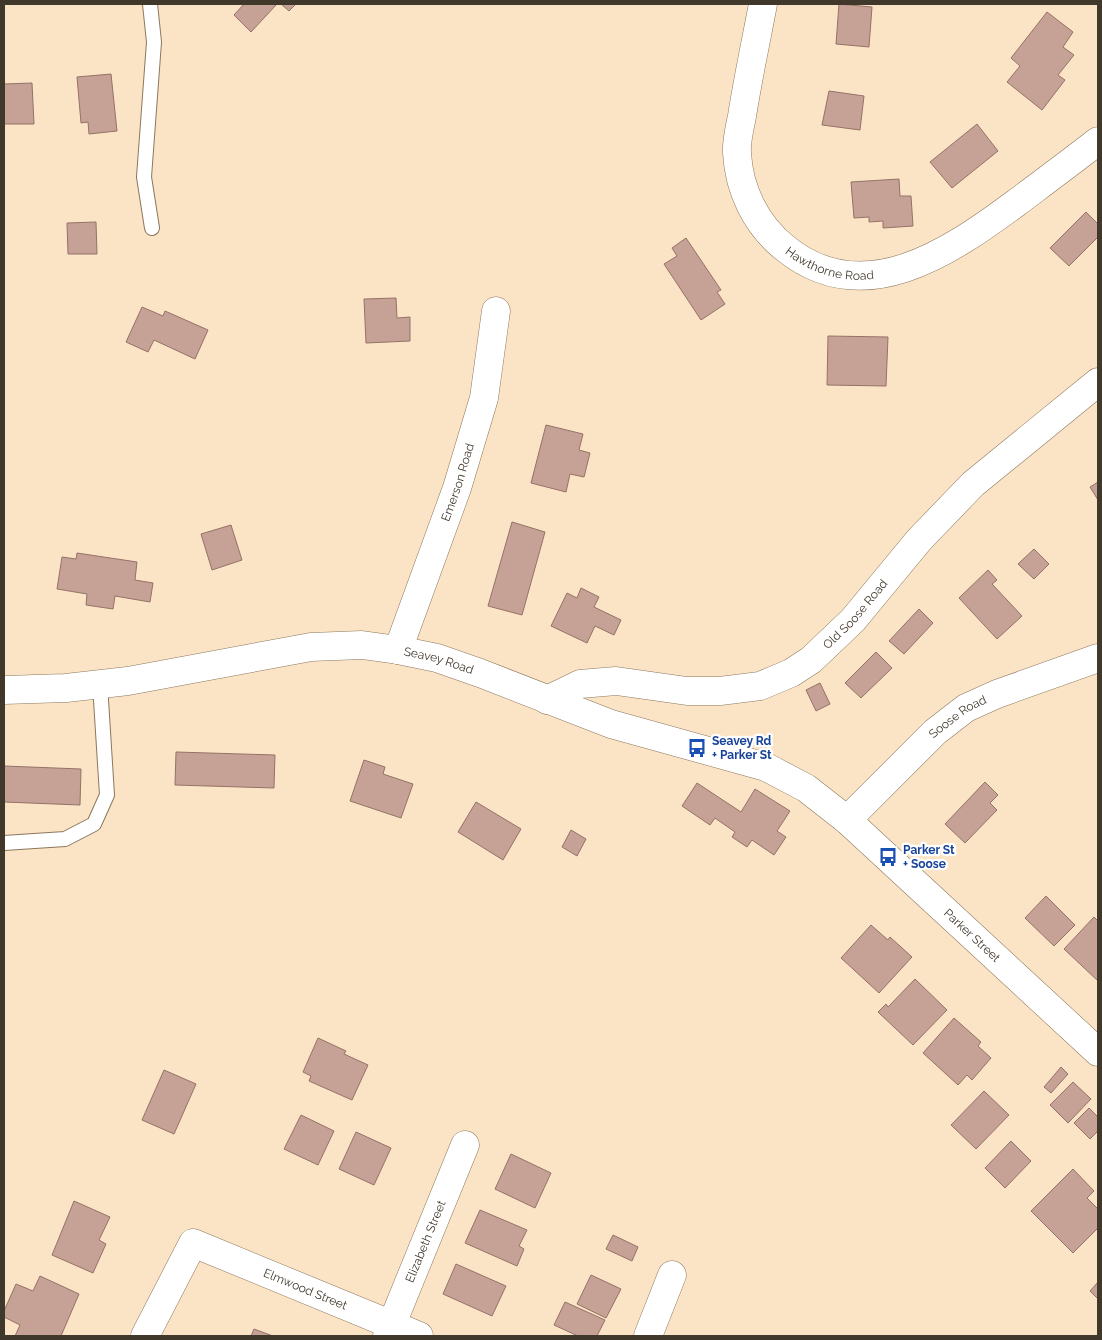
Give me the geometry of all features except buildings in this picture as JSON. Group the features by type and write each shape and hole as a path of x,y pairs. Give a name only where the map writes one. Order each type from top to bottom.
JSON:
{"street":[{"name":"Hawthorne Road","path":"763,4 736,151 740,176 748,203 762,224 780,244 815,268 857,275 886,273 915,266 967,239 1098,141"},
{"name":"Emerson Road","path":"398,650 456,488 484,398 496,311"},
{"name":"Old Soose Road","path":"547,700 580,684 616,681 687,691 720,691 760,686 790,673 811,660 852,620 919,540 972,484 1098,382"},
{"name":"Seavey Road","path":"4,690 128,682 311,647 362,644 437,658 611,724 766,767 806,788 847,820"},
{"name":"Soose Road","path":"847,820 935,732 966,708 997,694 1098,658"},
{"name":"Parker Street","path":"847,820 1098,1052"},
{"name":"Elizabeth Street","path":"390,1331 465,1145"},
{"name":"Elmwood Street","path":"145,1336 193,1243 390,1331 418,1336"},
{"path":"648,1336 672,1275"}],"lane":[{"path":"150,4 154,42 144,177 152,228"},
{"path":"4,843 65,839 94,824 107,795 100,684"}],"place":[{"name":"Seavey Rd + Parker St","path":"697,748"},
{"name":"Parker St + Soose","path":"888,857"}]}
